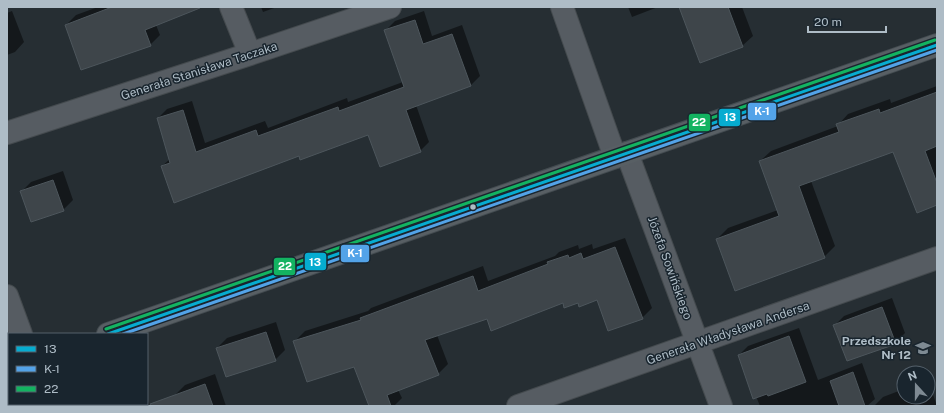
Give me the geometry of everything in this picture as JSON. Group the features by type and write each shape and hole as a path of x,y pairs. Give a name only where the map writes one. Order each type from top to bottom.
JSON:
{"main road":[{"path":"111,333 937,44"}],"street":[{"path":"232,7 250,54"},
{"name":"Generała Stanisława Taczaka","path":"7,133 390,7"},
{"name":"Józefa Sowińskiego","path":"562,7 698,343 721,406"},
{"name":"Generała Władysława Andersa","path":"518,406 937,258"},
{"path":"7,296 21,333"}],"building":[{"path":"112,7 200,8 145,30 151,46 81,70 65,25"},
{"path":"679,7 728,7 743,47 700,63"},
{"path":"415,20 423,44 452,34 471,86 406,110 421,152 380,167 368,135 300,160 299,156 174,203 161,166 170,163 157,118 183,110 196,152 256,130 258,136 338,107 339,111 404,87 384,30"},
{"path":"937,92 937,146 925,151 937,183 937,205 917,213 893,152 799,186 825,258 735,291 716,239 779,216 759,161 839,132 836,124 879,109 880,113"},
{"path":"53,180 64,211 31,222 20,191"},
{"path":"615,247 643,319 608,331 597,300 579,307 578,303 564,308 563,303 491,331 487,319 425,340 439,375 387,395 391,406 369,406 354,367 307,382 293,341 361,320 360,318 473,276 478,291 548,264 547,262 568,255 569,258 581,253 583,259"},
{"path":"882,307 896,344 847,361 833,325"},
{"path":"266,332 276,361 226,377 216,348"},
{"path":"789,336 806,382 768,396 767,394 753,399 738,355"},
{"path":"853,372 865,406 839,406 830,381"},
{"path":"205,384 213,406 151,406 150,404"}],"transit line":[{"name":"22","path":"106,329 935,40"},
{"name":"13","path":"111,333 937,45"},
{"name":"K-1","path":"126,333 937,50"}],"place":[{"name":"Przedszkole Nr 12","path":"923,348"}]}
